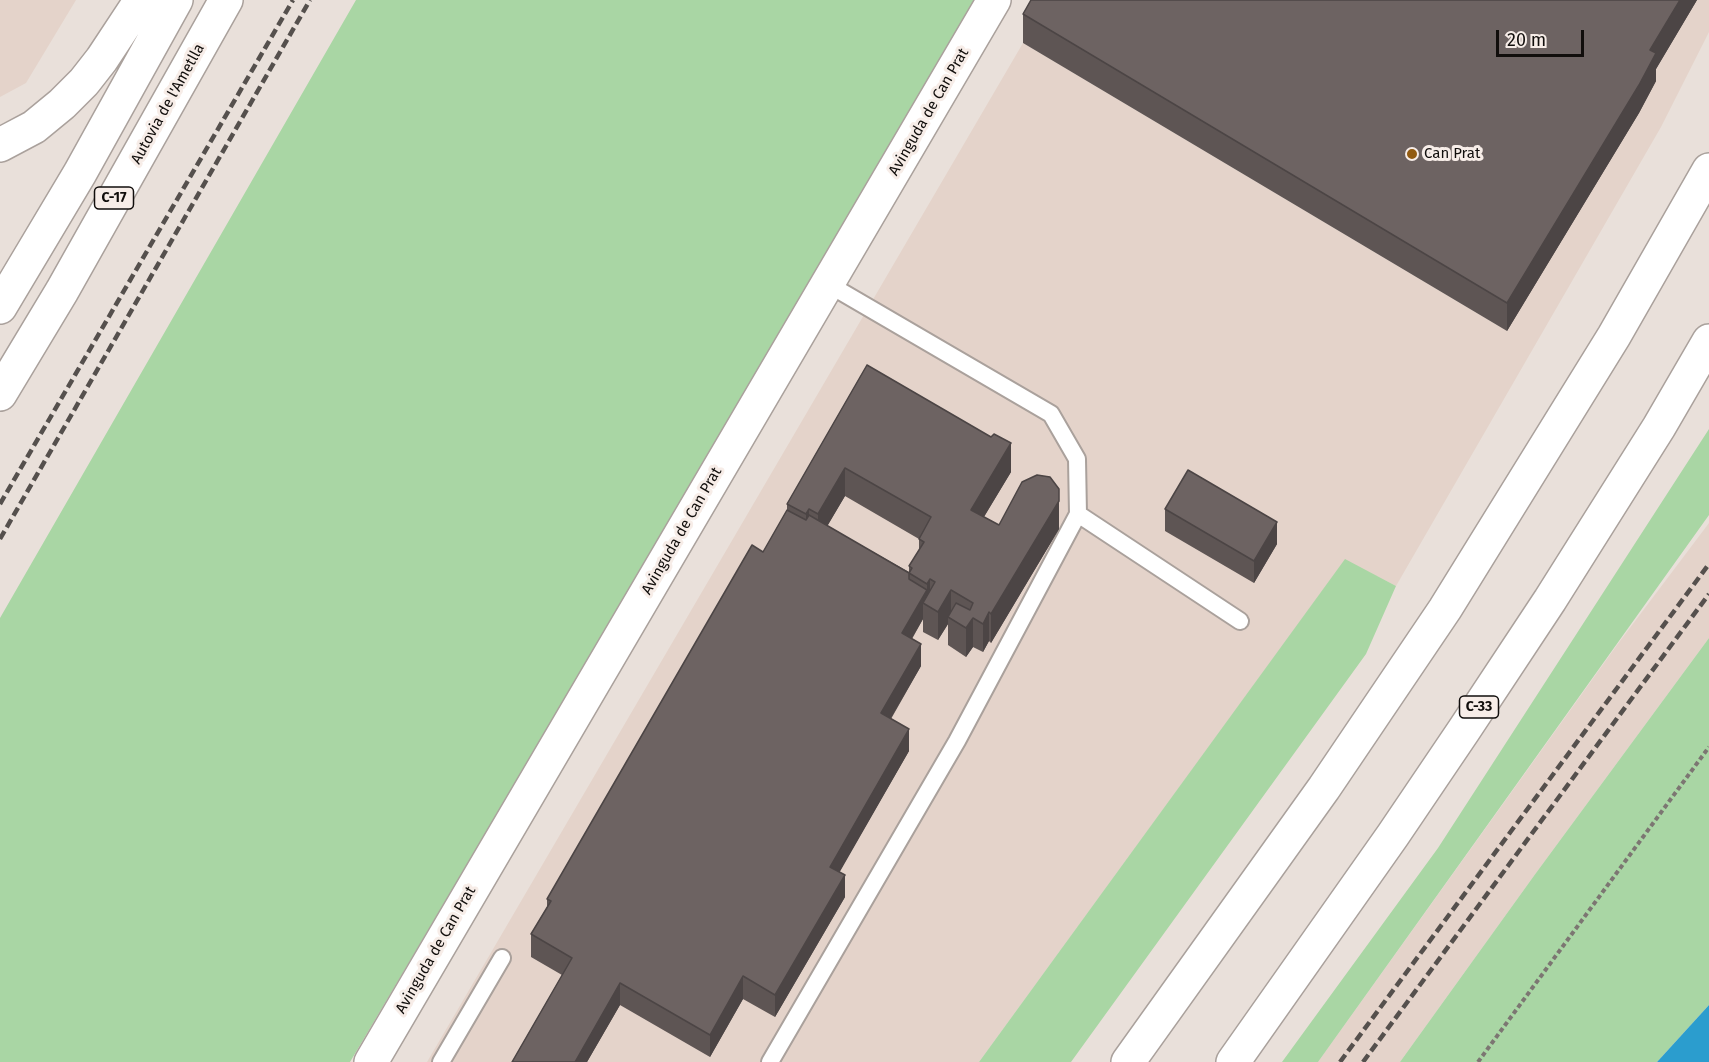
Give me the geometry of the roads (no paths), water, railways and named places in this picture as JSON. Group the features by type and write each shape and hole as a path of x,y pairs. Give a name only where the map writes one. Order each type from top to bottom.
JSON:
{"main road":[{"path":"0,145 34,127 63,104 102,59 141,0"},
{"name":"C-17","path":"0,307 80,173 176,0"},
{"name":"Autovia de l'Ametlla","path":"0,394 62,291 226,0"},
{"name":"Avinguda de Can Prat","path":"371,1062 994,0"},
{"path":"1128,1062 1324,788 1445,609 1614,336 1709,170"},
{"name":"C-33","path":"1233,1062 1394,835 1520,647 1659,428 1709,342"}],"lane":[{"path":"770,1062 957,741 1078,514 1077,459 1051,414 828,284"},
{"path":"1078,514 1240,621"},
{"path":"441,1062 502,958"}],"water":[{"path":"1709,1005 1709,1062 1657,1062"}],"railway":[{"path":"0,504 293,0"},
{"path":"0,539 310,0"},
{"path":"1340,1062 1709,564"},
{"path":"1363,1062 1709,594"}],"place":[{"name":"Can Prat","path":"1412,154"}]}
